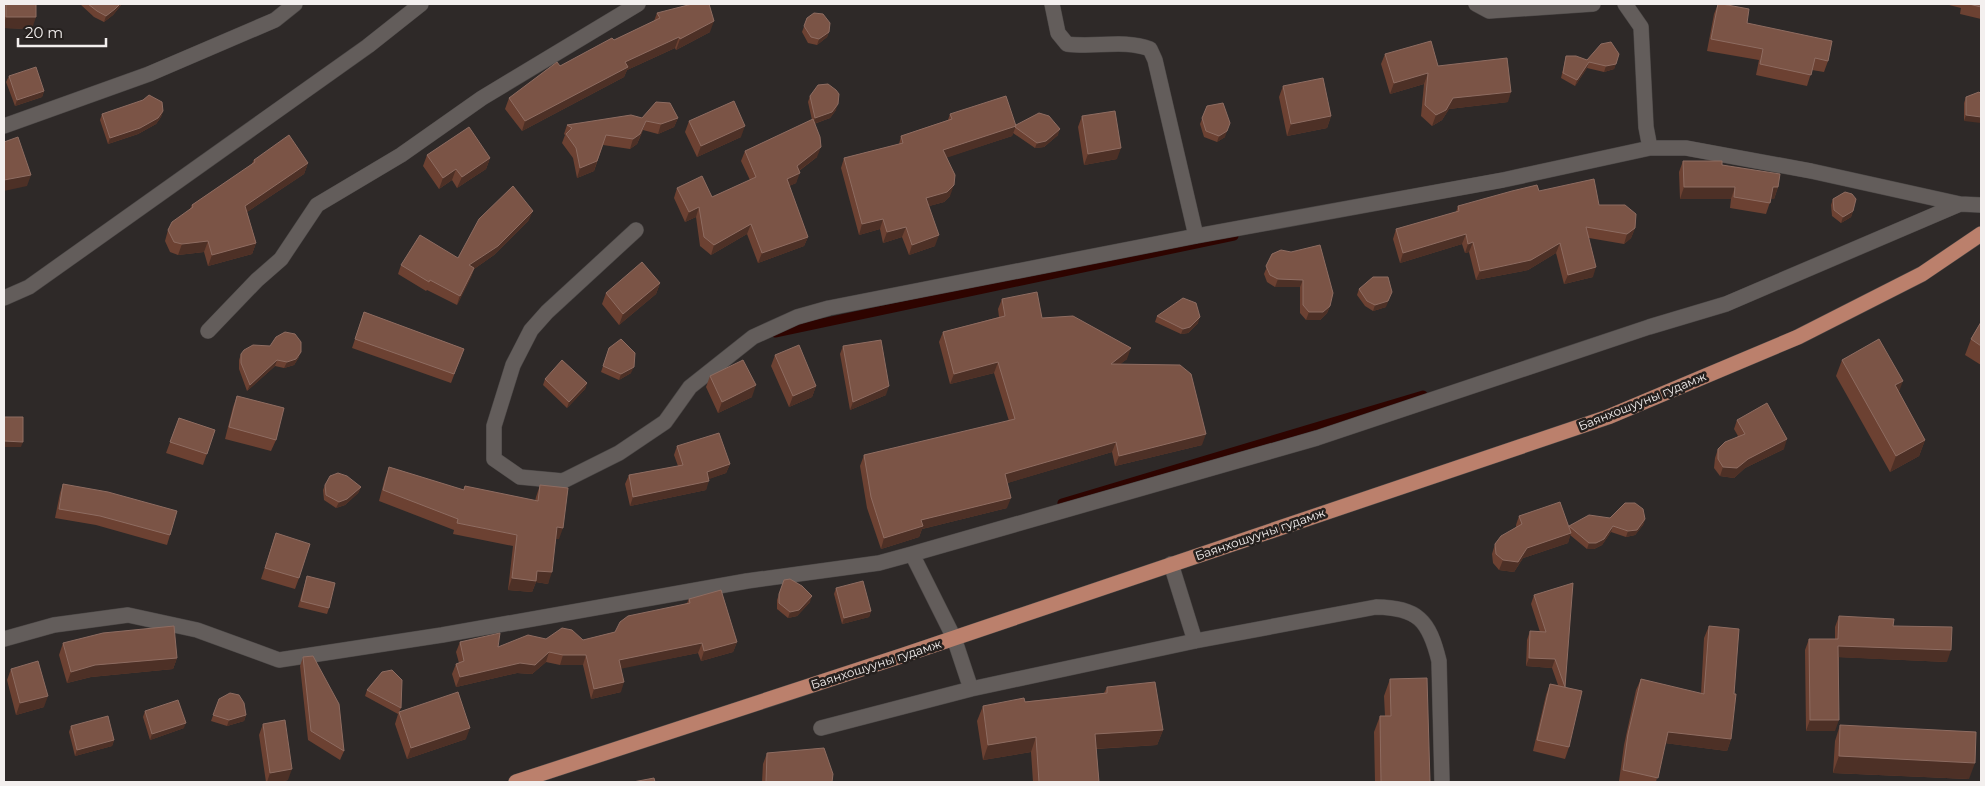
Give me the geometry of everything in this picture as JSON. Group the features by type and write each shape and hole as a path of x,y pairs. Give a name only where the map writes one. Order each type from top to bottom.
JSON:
{"main road":[{"name":"Баянхошууны гудамж","path":"516,782 954,638 1608,417 1798,337 1922,274 1981,234"}],"street":[{"path":"4,126 149,74 275,20 295,4"},
{"path":"4,298 29,287 368,46 421,4"},
{"path":"208,331 256,280 281,259 317,204 401,155 482,98 638,4"},
{"path":"1052,4 1058,33 1067,44 1084,46 1136,44 1150,49 1155,60 1196,236"},
{"path":"1476,4 1489,11 1593,4"},
{"path":"1625,4 1641,27 1646,127 1650,148"},
{"path":"636,230 531,330 513,365 494,426 494,458 520,477 563,482 619,453 665,422 690,387 752,338 797,317 839,306 1196,236 1503,180 1650,148 1686,148 1811,171 1960,204 1981,205"},
{"path":"4,639 54,625 128,615 197,630 279,660 442,635 747,581 879,563 1317,438 1649,327 1726,304 1960,204"},
{"path":"912,554 954,638 971,689"},
{"path":"1171,564 1195,641"},
{"path":"821,728 971,689 1195,641 1376,606 1397,607 1414,612 1426,627 1435,644 1439,661 1442,782"}],"building":[{"path":"6,4 36,4 36,17 6,17"},
{"path":"88,4 120,4 106,16"},
{"path":"692,4 709,4 714,21 680,39 679,37 625,62 628,67 525,121 509,98 557,62 560,66 612,38 614,40 660,18 657,13"},
{"path":"1718,4 1749,9 1747,23 1832,41 1828,61 1815,58 1811,75 1760,64 1763,49 1711,39"},
{"path":"1969,4 1981,4 1981,7"},
{"path":"814,13 823,14 830,23 829,32 819,39 811,37 804,26 807,18"},
{"path":"1431,41 1438,66 1507,58 1511,92 1453,98 1446,110 1436,115 1425,105 1428,73 1394,83 1385,54"},
{"path":"1611,42 1619,54 1616,64 1606,66 1589,62 1577,80 1563,73 1566,56 1576,56 1587,60 1601,44"},
{"path":"36,67 44,91 17,100 9,76"},
{"path":"1323,78 1331,116 1291,124 1283,86"},
{"path":"828,84 839,94 838,104 832,112 815,118 810,96 818,85"},
{"path":"1979,92 1981,94 1981,117 1966,115 1966,97"},
{"path":"149,95 162,102 163,111 158,118 140,128 110,138 102,114 143,100"},
{"path":"1006,96 1016,126 943,150 955,175 954,185 947,192 926,198 939,235 912,245 906,227 887,232 883,219 862,224 844,158 903,143 901,136 952,119 950,114"},
{"path":"734,101 745,126 701,146 689,121"},
{"path":"656,102 670,103 678,118 661,124 646,121 640,134 633,139 606,135 597,161 580,168 576,148 566,134 572,128 567,125 631,115 642,118"},
{"path":"1223,103 1230,123 1227,131 1219,136 1206,131 1202,118 1207,106"},
{"path":"1115,111 1121,148 1088,154 1082,116"},
{"path":"1039,113 1049,116 1060,129 1046,141 1037,143 1015,127"},
{"path":"813,119 820,137 821,147 797,166 800,173 787,179 808,237 762,253 751,224 714,245 704,237 699,207 689,212 677,188 702,176 712,197 756,177 745,151"},
{"path":"469,127 490,158 462,177 456,169 443,178 427,155"},
{"path":"289,135 308,163 245,206 256,243 212,255 208,241 182,244 174,242 168,230 172,222 193,207 192,205 255,162 254,160"},
{"path":"18,137 31,175 4,180 4,142"},
{"path":"1683,161 1722,161 1722,165 1780,174 1778,187 1773,187 1770,203 1734,197 1735,187 1684,187"},
{"path":"1594,179 1599,205 1625,205 1636,214 1635,228 1627,234 1586,227 1596,267 1568,275 1560,243 1531,260 1480,271 1473,242 1468,244 1466,234 1403,253 1396,229 1459,211 1458,206 1512,191 1537,185 1539,191"},
{"path":"513,186 533,211 498,246 469,265 474,268 460,296 430,280 429,282 401,265 420,235 458,258 479,219"},
{"path":"1845,192 1852,194 1856,199 1853,211 1843,217 1834,210 1833,199"},
{"path":"1320,245 1333,293 1330,306 1323,312 1309,312 1303,305 1303,280 1278,279 1270,275 1266,266 1272,254 1281,250 1291,252"},
{"path":"642,262 660,283 623,314 606,293"},
{"path":"1373,277 1388,277 1392,292 1388,301 1375,305 1367,301 1359,289"},
{"path":"1037,292 1042,318 1073,316 1131,348 1111,364 1180,365 1191,374 1206,434 1119,456 1116,442 1005,474 1011,498 921,520 923,526 884,538 871,497 864,455 1015,419 998,362 954,374 943,332 1005,316 1002,299"},
{"path":"1183,298 1196,303 1200,317 1190,327 1183,329 1157,316"},
{"path":"364,312 464,349 454,374 355,339"},
{"path":"1981,322 1981,346 1971,339"},
{"path":"285,332 295,334 301,342 301,352 296,359 287,362 277,360 250,385 241,363 241,354 253,345 270,346 276,337"},
{"path":"621,339 635,353 634,367 621,374 603,366 609,348"},
{"path":"1879,339 1903,381 1895,385 1925,440 1896,456 1842,360"},
{"path":"881,340 889,386 853,402 843,346"},
{"path":"799,345 816,386 793,396 775,355"},
{"path":"562,360 587,383 569,402 545,379"},
{"path":"743,360 756,385 722,402 710,376"},
{"path":"237,396 284,408 276,440 229,427"},
{"path":"1767,403 1787,439 1748,459 1737,468 1723,467 1718,459 1718,449 1725,442 1745,434 1737,420"},
{"path":"4,417 23,417 23,442 4,441"},
{"path":"179,418 215,430 207,454 170,442"},
{"path":"719,433 730,464 707,472 709,481 633,497 629,475 683,465 677,446"},
{"path":"389,467 464,490 465,486 538,501 540,485 568,488 563,528 557,527 552,572 537,571 536,581 512,578 517,535 457,523 458,519 383,490"},
{"path":"338,473 347,476 361,487 347,499 339,502 326,495 325,485 330,476"},
{"path":"63,484 108,492 177,511 170,535 100,516 59,509"},
{"path":"1560,502 1571,533 1527,548 1518,562 1503,560 1496,554 1495,544 1501,536 1522,524 1519,516"},
{"path":"1625,503 1635,503 1643,509 1645,519 1637,530 1628,531 1613,526 1604,539 1596,543 1589,543 1569,526 1589,515 1610,518"},
{"path":"276,533 310,544 299,578 265,568"},
{"path":"307,576 335,583 329,608 301,601"},
{"path":"790,579 802,586 812,596 799,610 790,612 779,603 779,594 784,580"},
{"path":"863,581 871,611 844,618 836,588"},
{"path":"1573,583 1565,687 1555,659 1529,658 1530,631 1546,632 1534,595"},
{"path":"721,590 737,642 704,651 702,643 619,660 624,682 594,689 586,655 563,655 549,652 535,665 520,663 460,677 456,664 464,661 460,642 500,633 498,647 528,635 546,639 562,628 572,630 583,640 615,632 620,622 628,616 690,603 689,599"},
{"path":"1839,616 1894,619 1893,626 1952,627 1951,650 1838,646 1839,720 1810,720 1809,639 1838,639"},
{"path":"174,626 177,658 95,665 71,672 63,643 103,633"},
{"path":"1709,626 1739,629 1734,694 1736,694 1731,739 1668,732 1658,778 1623,770 1628,734 1641,679 1704,694"},
{"path":"313,656 339,704 344,751 311,731 303,657"},
{"path":"38,661 48,696 20,703 11,669"},
{"path":"392,670 402,680 401,708 367,690 382,672"},
{"path":"1427,678 1430,782 1381,782 1380,716 1391,716 1390,679"},
{"path":"1155,682 1163,730 1095,734 1099,782 1039,782 1036,737 988,745 983,706 1024,698 1025,702 1107,693 1107,687"},
{"path":"1550,684 1582,691 1569,747 1537,740"},
{"path":"458,692 470,728 411,748 399,712"},
{"path":"230,693 239,695 244,703 246,715 229,720 213,715 219,699"},
{"path":"178,700 186,723 152,734 145,711"},
{"path":"108,716 114,740 77,750 71,726"},
{"path":"285,720 292,769 270,773 263,724"},
{"path":"1840,725 1976,732 1975,763 1839,756"},
{"path":"824,748 833,774 832,782 766,782 767,753"},
{"path":"654,778 655,782 633,782"}],"waterway":[{"path":"775,333 1234,236"},
{"path":"1062,503 1423,395"}]}
